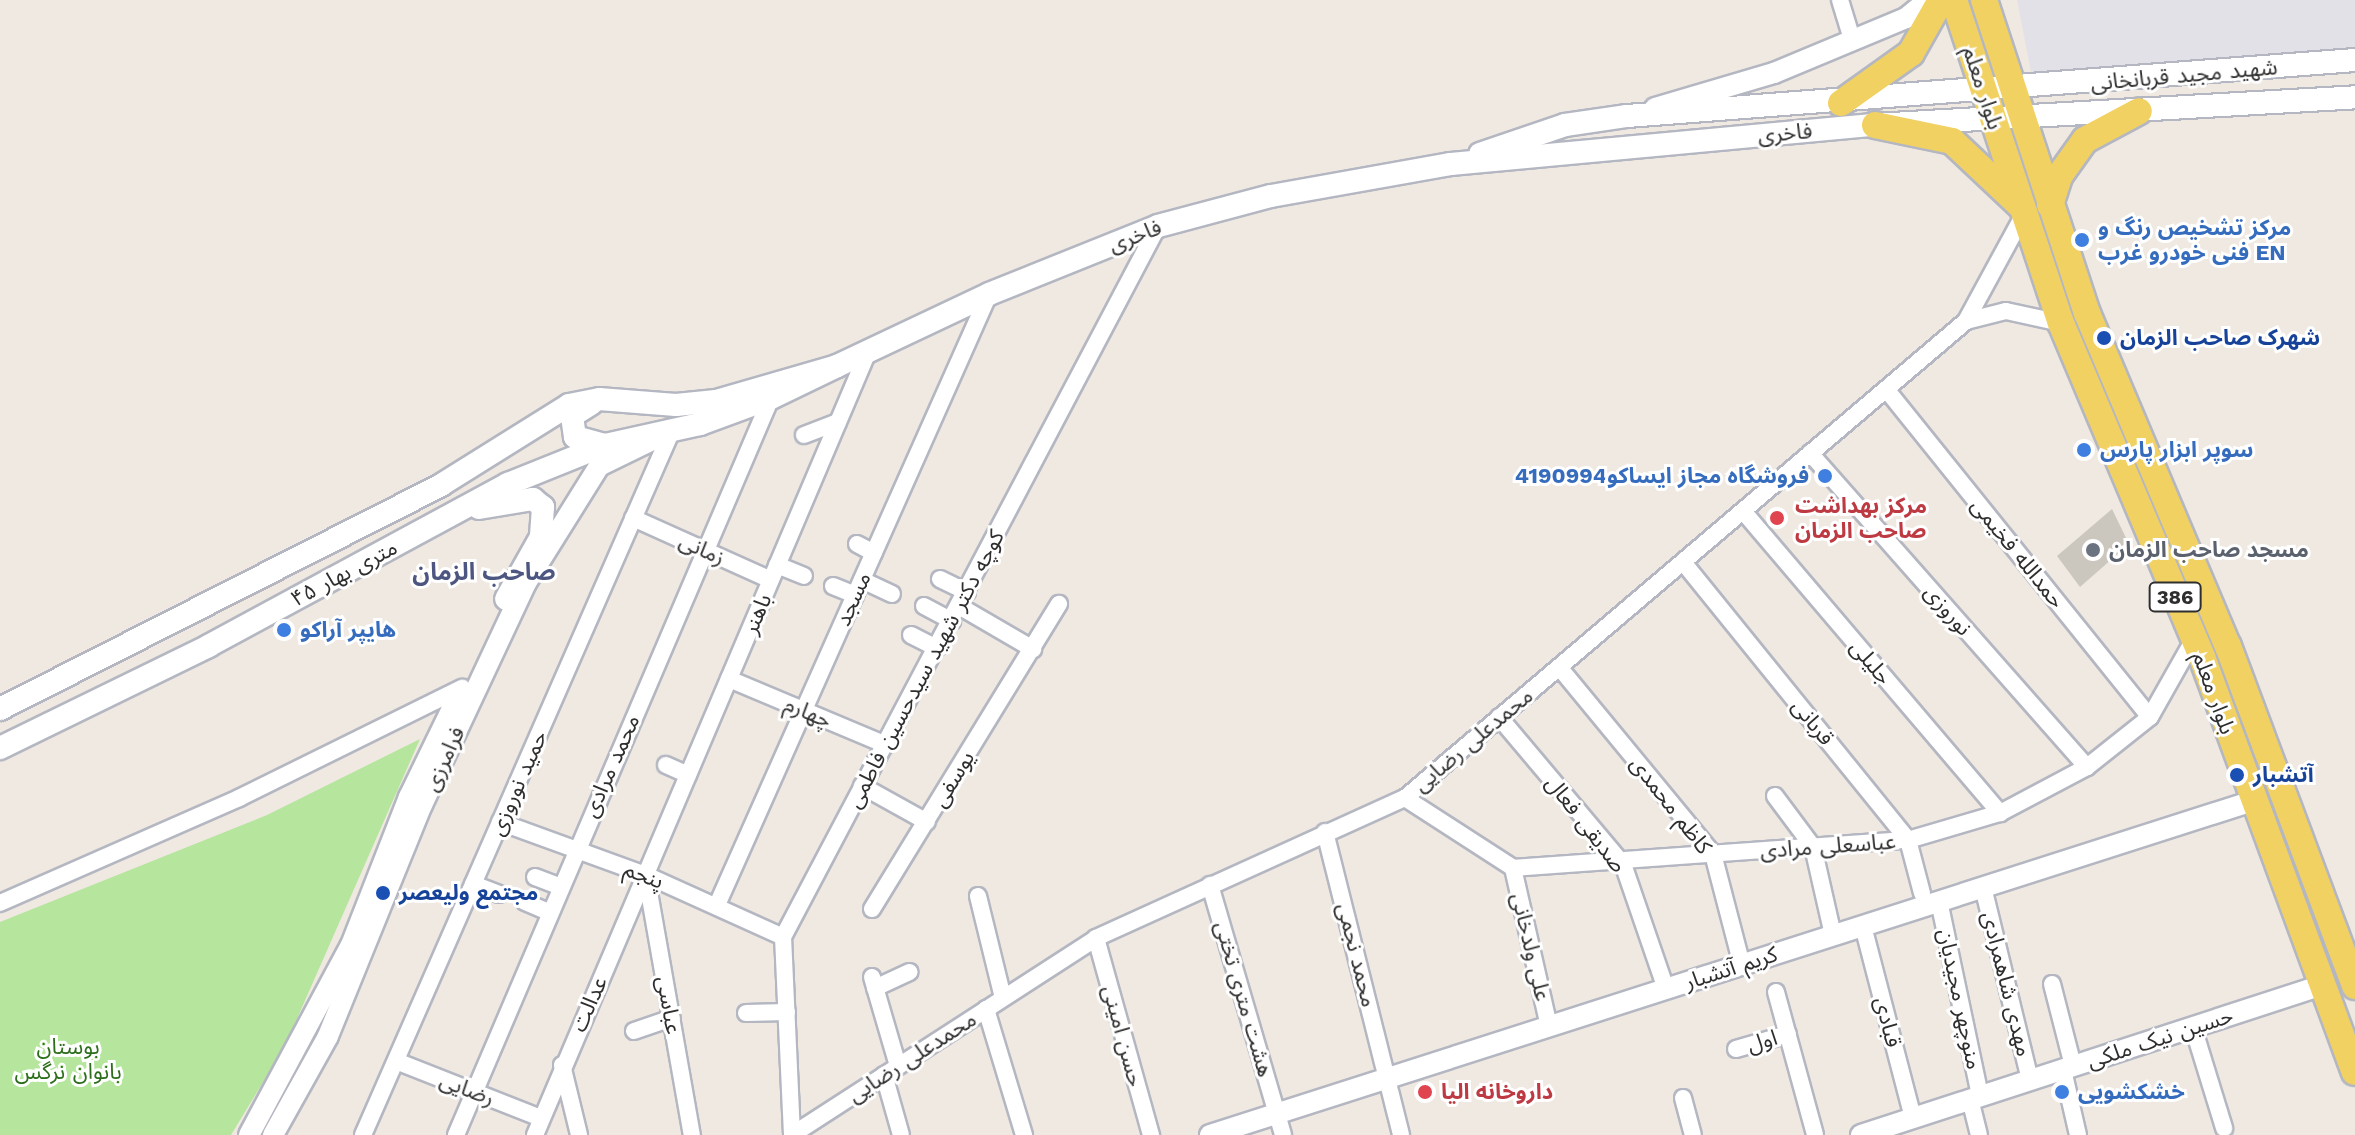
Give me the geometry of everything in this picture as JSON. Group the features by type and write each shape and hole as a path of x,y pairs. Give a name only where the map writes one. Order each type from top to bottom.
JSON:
{"main road":[{"path":"1841,103 1911,53 1941,0"},
{"name":"بلوار معلم","path":"1954,0 2061,323 2194,639 2355,1072"},
{"name":"بلوار معلم","path":"1984,0 2087,313 2228,646 2350,958 2355,986"},
{"name":"شهید مجید قربانخانی","path":"1984,91 2355,60"},
{"name":"فاخری","path":"1451,164 1565,125 1627,116 1984,91"},
{"name":"شهید مجید قربانخانی","path":"2023,121 2355,97"},
{"path":"2050,205 2066,165 2085,140 2139,111"},
{"name":"فاخری","path":"605,445 672,430 771,398 989,294 1158,226 1271,196 1451,164 1875,125 2023,121"},
{"path":"1875,125 1952,141 2023,210"},
{"name":"فاخری","path":"599,399 676,405 716,401 837,366"},
{"path":"599,399 572,416 571,424 579,443 605,445"},
{"name":"۴۵ متری بهار","path":"0,709 441,485 569,405 599,399"},
{"name":"۴۵ متری بهار","path":"0,748 209,646 455,513 605,445"},
{"path":"455,513 533,499 543,507 541,537 506,599"}],"street":[{"path":"1840,0 1851,37"},
{"path":"1627,116 1774,73 1851,37 1906,18 1928,0"},
{"path":"1966,321 2023,210"},
{"name":"کوچه دکتر شهید سیدحسین فاطمی","path":"783,937 1158,226"},
{"name":"مسجد","path":"717,905 989,294"},
{"path":"1966,321 2006,311 2061,323"},
{"name":"محمدعلی رضایی","path":"792,1135 1096,938 1405,798 1966,321"},
{"name":"باهنر","path":"646,875 867,354"},
{"name":"حمدالله فخیمی","path":"1886,389 2150,717"},
{"name":"محمد مرادی","path":"456,1135 559,886 771,398"},
{"path":"804,435 838,422"},
{"name":"حمید نوروزی","path":"363,1135 672,430"},
{"name":"فرامرزی","path":"273,1135 328,1036 422,805 526,583 570,505 599,466 672,430"},
{"name":"نوروزی","path":"1810,453 2087,767"},
{"name":"جلیلی","path":"1743,511 2000,813"},
{"name":"زمانی","path":"633,518 705,550 774,572 804,576"},
{"path":"857,544 874,553"},
{"name":"قربانی","path":"1683,562 1908,840 1931,897"},
{"path":"940,579 960,606 1033,649"},
{"path":"833,586 892,594"},
{"name":"فرامرزی","path":"249,1135 351,945 409,797 506,599"},
{"name":"یوسفی","path":"872,909 1059,604"},
{"path":"924,606 960,606"},
{"path":"911,635 937,648"},
{"name":"عباسعلی مرادی","path":"1513,868 1623,864 1713,854 1908,840 2000,813 2087,767 2150,717 2194,639"},
{"name":"کاظم محمدی","path":"1559,667 1713,854 1742,965"},
{"name":"چهارم","path":"729,679 886,745"},
{"path":"0,903 239,798 462,688"},
{"name":"صدیقی فعال","path":"1499,717 1623,864 1666,989"},
{"path":"666,765 688,775"},
{"path":"862,786 927,822"},
{"path":"1775,796 1813,847 1833,935"},
{"path":"1405,798 1513,868"},
{"name":"کریم آتشبار","path":"1210,1135 1863,926 1931,897 1983,887 2253,801"},
{"name":"پنجم","path":"500,822 646,875 783,937"},
{"name":"محمد نجمی","path":"1325,832 1401,1135"},
{"name":"علی ولدخانی","path":"1513,868 1549,1027"},
{"name":"عباسی","path":"646,875 692,1135"},
{"name":"عدالت","path":"535,1135 538,1117 646,875"},
{"path":"535,877 559,886"},
{"path":"473,884 499,894"},
{"name":"هشت متری تختی","path":"1210,885 1283,1135"},
{"name":"مهدی شاهمرادی","path":"1983,887 2030,1080"},
{"path":"978,896 1003,998"},
{"name":"منوچهر مجیدیان","path":"1931,897 1975,1098 1979,1135"},
{"path":"525,902 549,912"},
{"name":"قبادی","path":"1863,926 1913,1118"},
{"path":"783,937 792,1135"},
{"name":"حسن امینی","path":"1096,938 1151,1135"},
{"path":"901,1135 873,982 910,972"},
{"path":"2052,984 2078,1135"},
{"name":"حسین نیک ملکی","path":"1872,1133 2323,985"},
{"path":"1776,992 1815,1135"},
{"path":"986,1009 1024,1135"},
{"path":"746,1013 787,1012"},
{"path":"634,1031 672,1018"},
{"path":"2193,1027 2224,1128"},
{"name":"اول","path":"1736,1049 1788,1034"},
{"name":"رضایی","path":"396,1061 538,1117"},
{"path":"562,1064 579,1135"},
{"path":"1683,1098 1693,1135"}],"shaded area":[{"path":"2017,0 2355,0 2355,48 2032,77"}],"green space":[{"name":"بوستان بانوان نرگس","path":"420,739 285,1046 231,1135 0,1135 0,922 267,815"}],"building":[{"name":"مسجد صاحب الزمان","path":"2112,509 2129,544 2080,587 2057,556"}],"place":[{"name":"مرکز تشخیص رنگ و فنی خودرو غرب EN","path":"2082,240"},
{"name":"شهرک صاحب الزمان","path":"2104,338"},
{"name":"سوپر ابزار پارس","path":"2084,450"},
{"name":"فروشگاه مجاز ایساکو4190994","path":"1825,476"},
{"name":"مرکز بهداشت صاحب الزمان","path":"1777,518"},
{"name":"مسجد صاحب الزمان","path":"2093,550"},
{"name":"هایپر آراکو","path":"284,630"},
{"name":"آتشبار","path":"2237,775"},
{"name":"مجتمع ولیعصر","path":"383,893"},
{"name":"داروخانه الیا","path":"1425,1092"},
{"name":"خشکشویی","path":"2062,1092"}],"district":[{"name":"صاحب الزمان","path":"484,573"}]}
